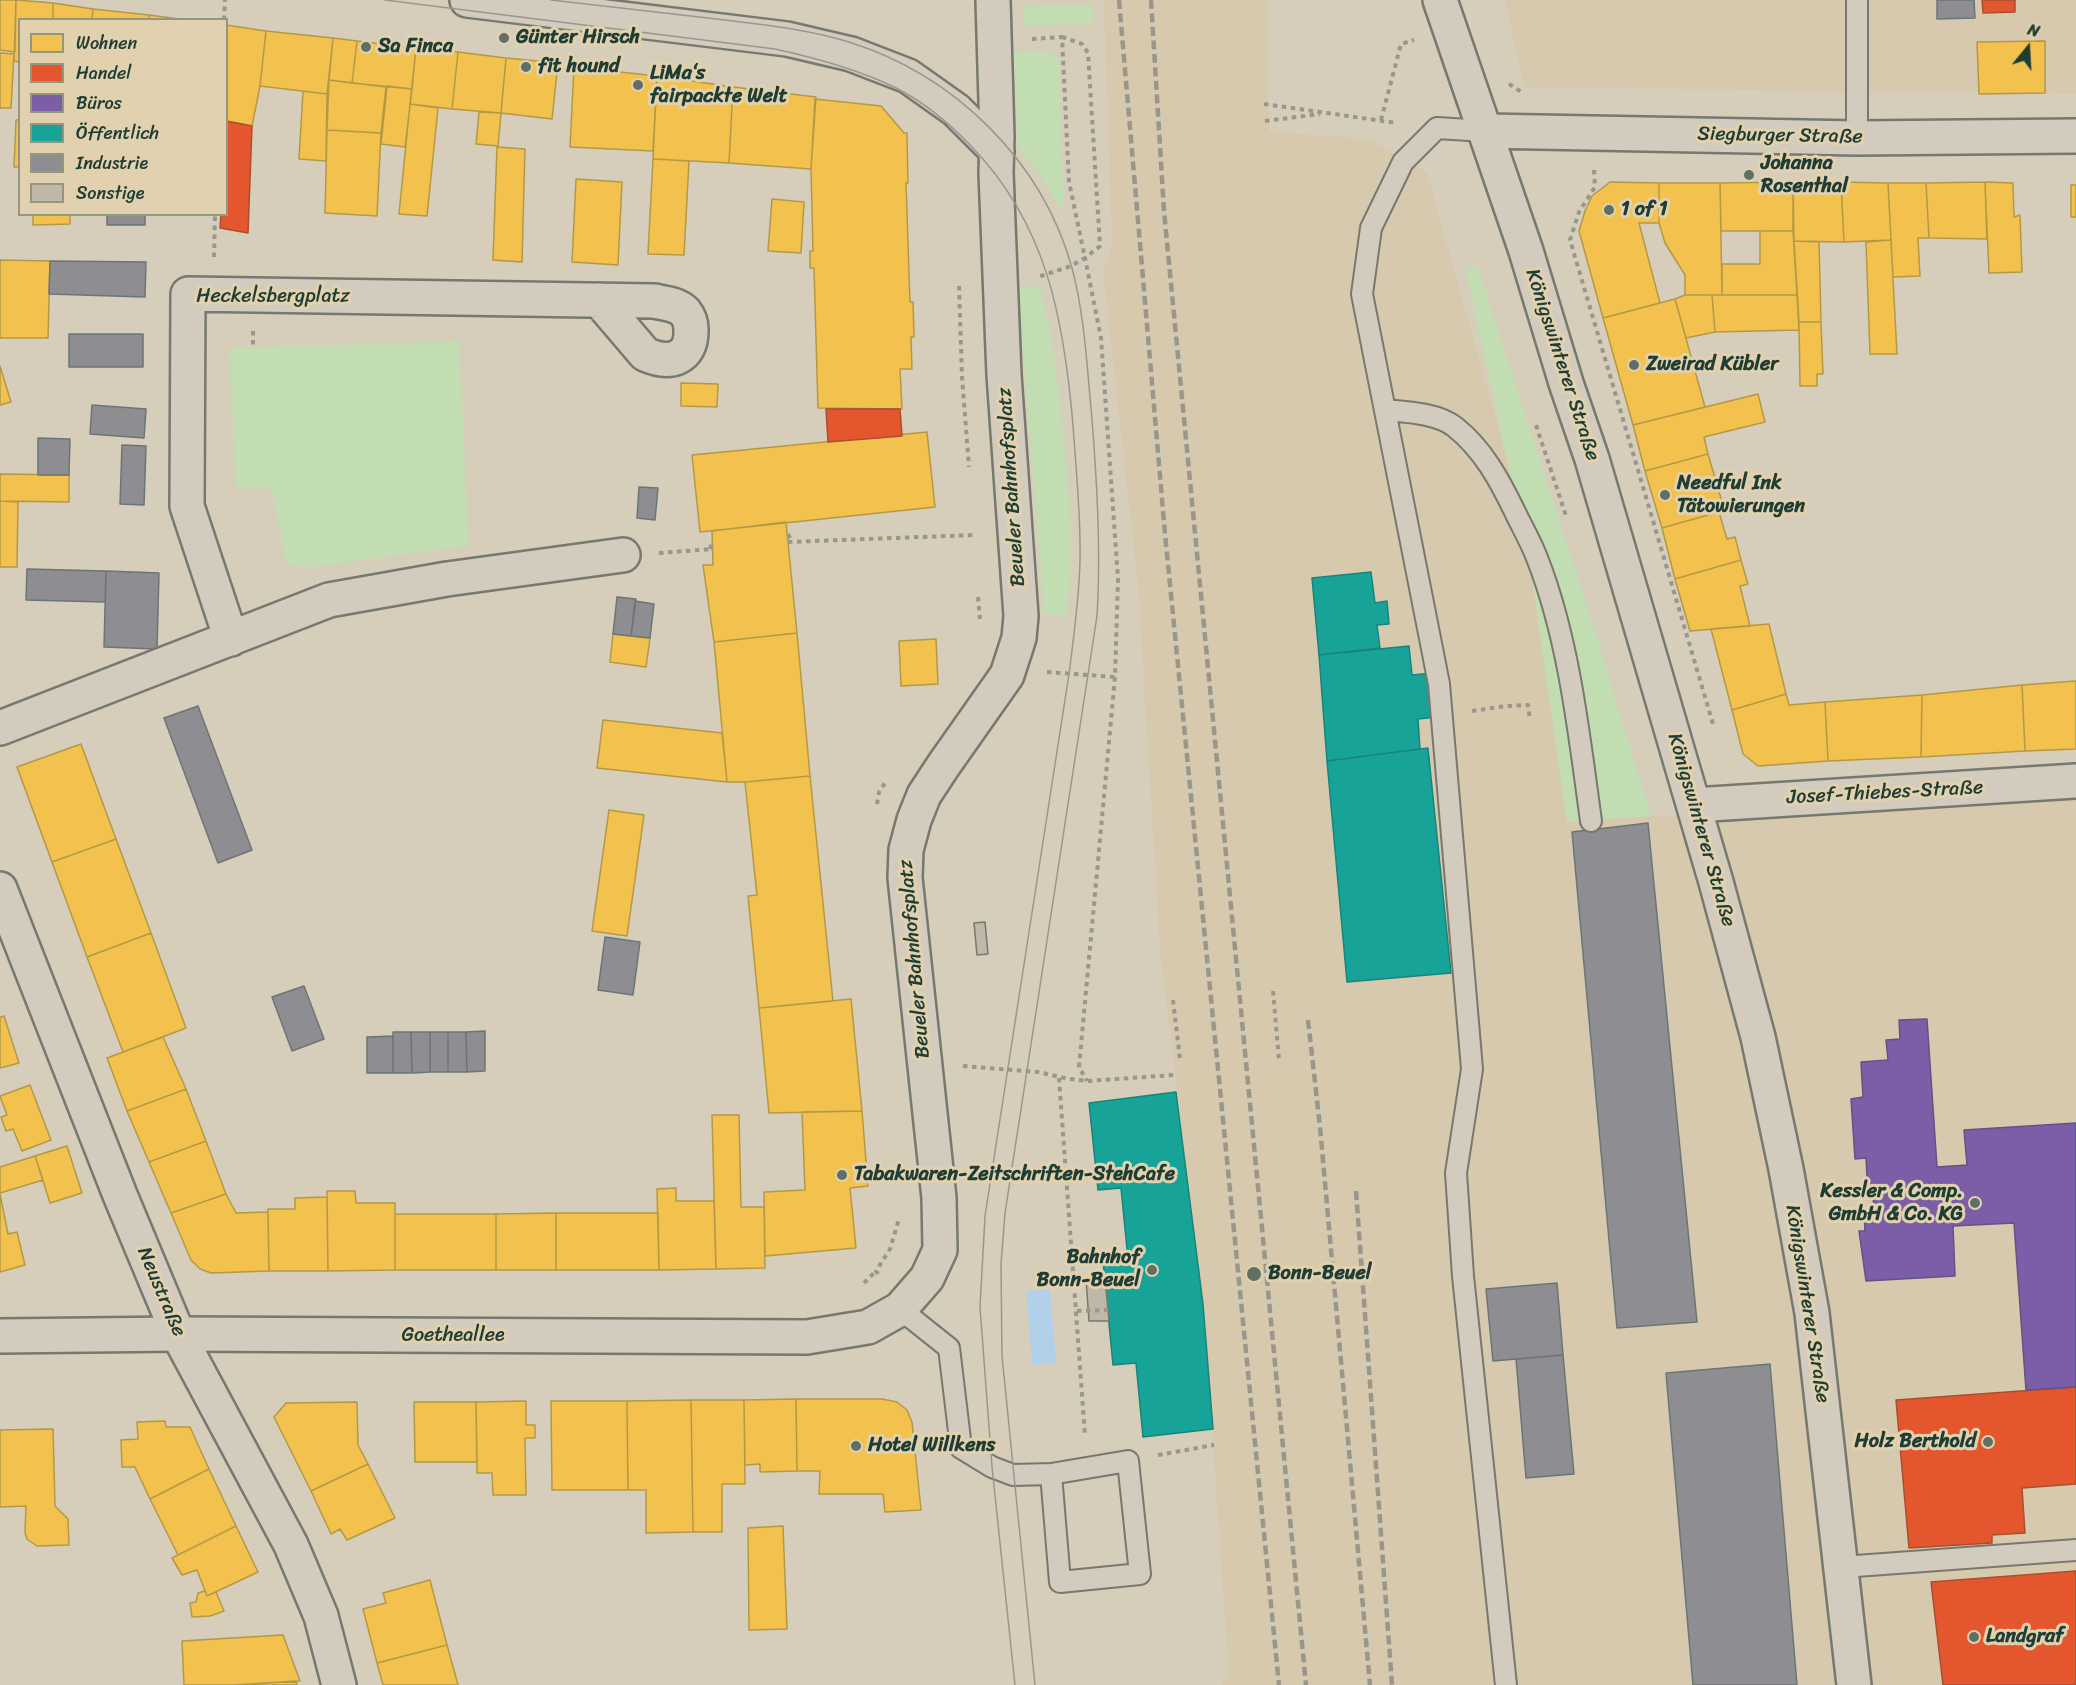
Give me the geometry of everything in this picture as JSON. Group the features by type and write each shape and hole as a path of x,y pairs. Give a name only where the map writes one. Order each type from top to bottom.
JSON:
{"street":[{"path":"467,0 787,39 851,54 908,76 956,110 998,151"},
{"name":"Beueler Bahnhofsplatz","path":"900,1309 927,1278 940,1250 939,1198 905,878 906,850 924,795 1004,681 1019,638 1021,616 1004,375 996,173 998,151 993,0"},
{"name":"Königswinterer Straße","path":"1440,0 1526,251 1592,459 1694,805 1758,1037 1786,1169 1812,1313 1854,1685"},
{"name":"Siegburger Straße","path":"1485,131 1857,138 2076,136"},
{"name":"Heckelsbergplatz","path":"231,639 187,506 188,294 599,300"},
{"path":"0,728 329,600 447,579 623,555"},
{"name":"Josef-Thiebes-Straße","path":"1694,805 2076,782"},
{"name":"Neustraße","path":"0,890 178,1334 291,1545 321,1616 339,1685"},
{"name":"Goetheallee","path":"0,1336 178,1334 807,1337 868,1327 900,1309"}],"lane":[{"path":"1857,0 1857,138"},
{"path":"1485,131 1437,129 1403,162 1371,228 1362,294 1439,684 1472,1069 1456,1173 1463,1276 1506,1685"},
{"path":"1385,410 1422,414 1454,426 1484,456 1504,489 1537,558 1562,639 1579,731 1591,821"},
{"path":"900,1309 949,1348 961,1448 992,1467 1013,1475 1051,1474 1128,1461 1140,1574 1060,1582 1051,1474"},
{"path":"1842,1567 2076,1550"}],"path":[{"path":"224,18 225,0"},
{"path":"1062,37 1069,182 1101,338 1118,579 1115,677 1079,1067 1087,1081"},
{"path":"995,40 1062,37 1082,44 1088,53 1100,246 1085,258 1048,275 1001,279"},
{"path":"1264,104 1437,129"},
{"path":"1265,121 1327,113"},
{"path":"1536,425 1566,516"},
{"path":"788,534 790,542 974,536"},
{"path":"623,555 712,549 713,541"},
{"path":"1049,673 1115,677"},
{"path":"1482,709 1528,705 1530,720"},
{"path":"1273,991 1279,1060"},
{"path":"1173,1000 1180,1059"},
{"path":"969,1066 1038,1072 1059,1078 1087,1081 1174,1075"},
{"path":"1059,1078 1088,1468"},
{"path":"900,1216 890,1249 876,1271 900,1309"},
{"path":"1077,1311 1108,1310"},
{"path":"1128,1461 1214,1445"}],"shaded area":[{"path":"1104,0 1267,0 1269,132 1369,139 1427,173 1506,455 1530,564 1567,822 2076,795 2076,1685 1221,1685 1229,1672 1203,1304 1160,948 1138,583 1103,270 1112,247"},
{"path":"1505,0 2076,0 2076,94 1524,87"}],"green space":[{"path":"1092,4 1093,23 1024,26 1023,6"},
{"path":"1049,51 1059,61 1064,214 1035,167 1018,149 1014,54 1015,52"},
{"path":"1478,267 1595,631 1651,816 1567,822 1530,564 1465,268"},
{"path":"1040,286 1052,344 1066,456 1070,537 1067,618 1041,612 1043,595 1018,292 1022,287"},
{"path":"459,341 469,546 310,567 287,564 271,487 236,487 229,348"}],"water":[{"path":"1050,1289 1056,1363 1032,1365 1026,1291"}],"building: Wohnen":[{"path":"0,0 16,0 15,52 0,50"},
{"path":"16,0 53,3 53,18 18,18 18,62 14,61"},
{"path":"53,3 93,9 92,18 53,18"},
{"path":"93,9 149,15 149,18 92,18"},
{"path":"149,15 172,18 149,18"},
{"path":"228,25 266,31 260,86 252,126 228,121"},
{"path":"266,31 333,38 327,94 260,86"},
{"path":"333,38 357,41 352,83 329,80"},
{"path":"357,41 416,48 412,89 352,83"},
{"path":"2045,41 2045,93 1979,94 1977,42"},
{"path":"416,48 458,52 452,109 410,104"},
{"path":"458,52 506,58 501,113 452,109"},
{"path":"0,53 14,54 11,108 0,108"},
{"path":"506,58 558,63 552,119 501,113"},
{"path":"574,67 657,76 653,151 570,147"},
{"path":"657,76 733,87 729,163 653,159"},
{"path":"329,80 386,87 381,133 327,130"},
{"path":"387,86 412,89 405,147 381,144"},
{"path":"733,87 816,97 811,169 729,163"},
{"path":"303,91 327,94 326,161 299,159"},
{"path":"815,99 881,106 904,133 907,133 908,183 906,183 910,302 913,302 914,337 911,337 912,369 900,369 902,409 818,408 814,268 810,268 810,251 813,251 811,169"},
{"path":"410,104 438,108 427,216 399,214"},
{"path":"479,112 501,113 498,146 476,144"},
{"path":"16,120 18,120 18,167 14,167"},
{"path":"327,130 381,133 377,216 325,213"},
{"path":"497,147 525,149 522,262 493,260"},
{"path":"653,159 689,161 684,255 648,254"},
{"path":"576,179 622,182 618,265 572,262"},
{"path":"1610,182 1659,183 1659,223 1639,223 1660,303 1603,318 1579,231 1592,196"},
{"path":"1793,182 1841,182 1844,242 1794,241"},
{"path":"1793,182 1793,231 1721,231 1720,183"},
{"path":"1841,182 1888,183 1891,240 1844,242"},
{"path":"1985,182 1987,239 1929,238 1926,183"},
{"path":"1985,182 2013,183 2014,217 2020,215 2022,272 1989,273"},
{"path":"1659,183 1720,183 1722,295 1685,295 1685,275 1665,243 1659,223"},
{"path":"1888,183 1926,183 1929,238 1918,238 1920,276 1893,277"},
{"path":"2071,185 2076,185 2076,217 2071,217"},
{"path":"772,199 804,202 801,253 768,251"},
{"path":"33,216 70,216 70,224 33,225"},
{"path":"1760,231 1793,231 1797,295 1722,295 1722,264 1760,264"},
{"path":"1891,240 1897,354 1870,354 1866,242"},
{"path":"1794,241 1819,242 1821,322 1799,322"},
{"path":"0,260 50,261 48,338 0,338"},
{"path":"1685,295 1712,295 1715,332 1686,338 1675,299"},
{"path":"1712,295 1797,295 1799,330 1715,332"},
{"path":"1675,299 1705,407 1633,425 1603,318"},
{"path":"1799,322 1821,322 1823,374 1817,374 1817,386 1800,386"},
{"path":"0,366 11,402 0,405"},
{"path":"681,383 718,384 717,407 681,406"},
{"path":"1758,394 1765,422 1704,437 1708,454 1645,471 1633,425"},
{"path":"927,432 935,507 700,532 692,455"},
{"path":"1708,454 1725,512 1662,528 1645,471"},
{"path":"0,474 69,475 69,502 0,501"},
{"path":"0,501 18,502 17,567 0,567"},
{"path":"1719,512 1727,539 1735,537 1741,560 1675,579 1662,528"},
{"path":"786,522 797,633 714,642 703,565 713,565 712,531"},
{"path":"1741,560 1748,584 1740,586 1750,626 1690,631 1675,579"},
{"path":"1769,624 1786,694 1732,710 1711,629"},
{"path":"797,633 810,776 727,782 714,642"},
{"path":"613,634 650,638 646,667 610,662"},
{"path":"936,639 938,684 901,686 899,641"},
{"path":"2076,681 2076,749 2025,751 2022,685"},
{"path":"2022,685 2025,751 1921,757 1922,695"},
{"path":"1786,694 1789,705 1825,702 1828,761 1758,766 1743,754 1732,710"},
{"path":"1922,695 1921,757 1828,761 1825,702"},
{"path":"603,720 722,733 727,782 597,768"},
{"path":"81,744 116,839 52,862 17,767"},
{"path":"810,776 833,1001 759,1008 748,896 757,895 745,782"},
{"path":"609,810 644,815 627,936 592,931"},
{"path":"116,839 151,933 87,957 52,862"},
{"path":"151,933 186,1028 123,1052 87,957"},
{"path":"851,999 862,1111 769,1113 759,1008"},
{"path":"4,1016 19,1063 0,1068 0,1017"},
{"path":"163,1037 186,1089 127,1111 107,1058"},
{"path":"30,1085 51,1140 22,1151 13,1129 6,1131 1,1117 7,1115 0,1096"},
{"path":"186,1089 206,1141 149,1162 127,1111"},
{"path":"862,1111 868,1186 850,1188 856,1248 765,1256 764,1192 805,1190 802,1112"},
{"path":"712,1115 739,1115 741,1207 764,1207 765,1268 716,1269"},
{"path":"206,1141 226,1194 171,1213 149,1162"},
{"path":"67,1146 82,1193 50,1203 35,1156"},
{"path":"35,1156 43,1180 0,1193 0,1167"},
{"path":"676,1188 676,1201 714,1201 716,1269 659,1270 657,1189"},
{"path":"327,1191 355,1191 356,1203 395,1203 395,1270 328,1271"},
{"path":"0,1194 8,1234 17,1232 25,1265 0,1272"},
{"path":"226,1194 236,1213 268,1212 269,1271 211,1273 200,1269 191,1260 171,1213"},
{"path":"327,1197 328,1271 269,1271 268,1209 295,1209 295,1198"},
{"path":"556,1213 556,1270 496,1270 496,1214"},
{"path":"556,1213 658,1213 659,1270 556,1270"},
{"path":"395,1214 496,1214 496,1270 395,1270"},
{"name":"Hotel Willkens","path":"796,1399 882,1399 897,1402 907,1410 912,1422 921,1510 885,1512 883,1494 819,1494 820,1471 797,1471"},
{"path":"796,1399 797,1471 760,1472 760,1464 745,1465 744,1400"},
{"path":"691,1400 693,1532 646,1533 646,1490 628,1490 627,1401"},
{"path":"691,1400 744,1400 745,1484 722,1484 722,1532 693,1532"},
{"path":"526,1401 526,1425 535,1425 535,1438 525,1438 526,1495 493,1495 492,1473 477,1473 476,1402"},
{"path":"551,1401 627,1401 628,1490 552,1490"},
{"path":"357,1402 358,1445 368,1464 311,1491 274,1417 286,1403"},
{"path":"414,1402 476,1402 477,1462 415,1462"},
{"path":"165,1421 166,1427 190,1427 209,1469 150,1499 135,1467 122,1467 121,1440 138,1439 137,1422"},
{"path":"53,1429 55,1506 68,1519 69,1545 37,1546 27,1539 25,1533 26,1506 0,1507 0,1430"},
{"path":"368,1464 395,1518 347,1540 340,1529 331,1534 311,1491"},
{"path":"209,1469 236,1526 178,1555 150,1499"},
{"path":"236,1526 258,1572 207,1596 197,1570 182,1575 172,1558"},
{"path":"783,1526 787,1629 749,1630 748,1528"},
{"path":"430,1580 447,1645 377,1663 363,1609 386,1603 383,1593"},
{"path":"205,1591 207,1596 216,1592 224,1611 210,1616 192,1617 190,1603 196,1602 198,1593"},
{"path":"283,1635 300,1681 184,1685 182,1641"},
{"path":"447,1645 458,1685 383,1685 377,1663"},
{"path":"296,1681 297,1685 233,1685"}],"building: Handel":[{"path":"1982,0 2015,0 2015,12 1983,13"},
{"path":"228,121 252,126 248,233 220,228 221,216 228,216"},
{"path":"826,409 900,409 902,436 828,442"},
{"name":"Holz Berthold","path":"2076,1387 2076,1484 2022,1488 2025,1533 1992,1535 1992,1543 1909,1548 1896,1400"},
{"path":"2076,1571 2076,1685 1943,1685 1931,1582"}],"building: Büros":[{"name":"Kessler & Comp. GmbH & Co. KG","path":"1927,1019 1937,1167 1967,1165 1964,1130 2076,1123 2076,1387 2026,1390 2014,1223 1953,1226 1955,1276 1866,1281 1859,1231 1865,1231 1864,1212 1874,1212 1873,1195 1868,1195 1866,1158 1855,1159 1851,1099 1863,1097 1861,1062 1888,1060 1886,1040 1900,1039 1899,1020"}],"building: Öffentlich":[{"path":"1371,572 1375,603 1387,601 1389,624 1377,625 1380,648 1319,655 1312,578"},
{"path":"1409,646 1412,675 1433,673 1437,717 1418,719 1420,749 1327,761 1319,655"},
{"path":"1428,748 1451,973 1347,982 1327,761"},
{"name":"Bahnhof Bonn-Beuel","path":"1176,1092 1203,1304 1213,1429 1143,1437 1136,1363 1113,1365 1103,1261 1128,1259 1121,1188 1098,1190 1089,1103"}],"building: Industrie":[{"path":"1937,0 1974,0 1975,18 1937,19"},
{"path":"107,216 145,216 145,225 107,225"},
{"path":"50,261 146,262 145,297 49,294"},
{"path":"69,334 143,334 143,367 69,367"},
{"path":"92,405 146,409 144,438 90,434"},
{"path":"38,438 70,439 69,475 38,475"},
{"path":"122,445 146,446 144,505 120,504"},
{"path":"639,487 658,488 655,520 637,518"},
{"path":"27,569 106,571 105,602 26,600"},
{"path":"106,571 159,573 157,649 104,647"},
{"path":"617,597 636,599 631,636 613,634"},
{"path":"635,601 654,604 650,638 631,636"},
{"path":"198,706 252,850 218,863 164,718"},
{"path":"1648,823 1697,1322 1617,1328 1572,832"},
{"path":"605,937 640,942 633,995 598,990"},
{"path":"304,986 324,1039 292,1051 272,997"},
{"path":"485,1031 485,1071 467,1072 466,1032"},
{"path":"393,1032 411,1032 412,1073 393,1073"},
{"path":"411,1032 430,1032 430,1072 412,1073"},
{"path":"430,1032 448,1032 448,1072 430,1072"},
{"path":"448,1032 466,1032 467,1072 448,1072"},
{"path":"393,1036 393,1073 367,1073 367,1037"},
{"path":"1557,1283 1563,1355 1493,1361 1486,1289"},
{"path":"1563,1355 1574,1474 1526,1478 1516,1359"},
{"path":"1770,1364 1797,1685 1693,1685 1666,1373"}],"building: Sonstige":[{"path":"985,922 988,954 977,955 974,923"},
{"path":"1086,1279 1105,1279 1109,1321 1089,1321"}],"tram line":[{"path":"385,0 775,49 821,60 867,75 916,100 963,137 997,176 1018,208 1047,275 1057,311 1069,386 1079,510 1080,561 1069,674 985,1216 980,1307 992,1467 1015,1685"},
{"path":"551,0 708,18 832,37 887,57 924,76 958,100 989,127 1016,158 1039,192 1058,229 1072,268 1083,324 1094,444 1098,542 1097,616 1005,1213 1001,1264 1002,1356 1035,1685"}],"railway":[{"path":"1119,0 1165,534 1279,1685"},
{"path":"1151,0 1164,211 1306,1685"},
{"path":"1308,1020 1320,1127 1370,1685"},
{"path":"1356,1191 1392,1685"}],"place":[{"name":"Günter Hirsch","path":"504,38"},
{"name":"Sa Finca","path":"366,47"},
{"name":"fit hound","path":"526,67"},
{"name":"LiMa‘s fairpackte Welt","path":"638,85"},
{"name":"Johanna Rosenthal","path":"1749,175"},
{"name":"1 of 1","path":"1609,210"},
{"name":"Zweirad Kübler","path":"1634,365"},
{"name":"Needful Ink Tätowierungen","path":"1665,495"},
{"name":"Tabakwaren-Zeitschriften-StehCafe","path":"842,1175"},
{"name":"Kessler & Comp. GmbH & Co. KG","path":"1975,1203"},
{"name":"Bahnhof Bonn-Beuel","path":"1152,1270"},
{"name":"Bonn-Beuel","path":"1254,1274"},
{"name":"Holz Berthold","path":"1988,1442"},
{"name":"Hotel Willkens","path":"856,1446"},
{"name":"Landgraf","path":"1974,1637"}]}
